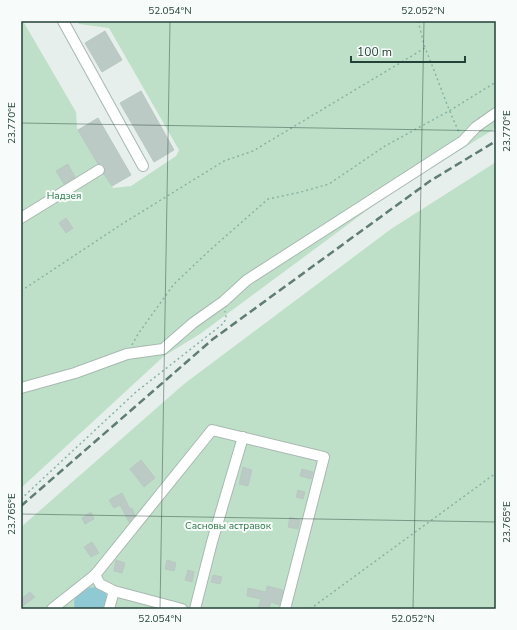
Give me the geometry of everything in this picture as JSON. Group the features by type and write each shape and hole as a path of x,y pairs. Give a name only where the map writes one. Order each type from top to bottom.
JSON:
{"street":[{"path":"63,21 143,166"},
{"path":"21,388 75,373 127,354 163,349 193,323 224,301 247,280 463,141 476,127 496,113"},
{"path":"21,218 99,170"},
{"path":"52,609 95,575 212,430 243,436 324,457 285,609"},
{"path":"194,609 243,436"},
{"path":"95,575 100,584 114,591 182,609"},
{"path":"109,609 114,591"}],"path":[{"path":"418,21 425,48 439,80 449,111 463,141"},
{"path":"21,291 122,224 224,160 253,151 425,48"},
{"path":"127,354 138,334 174,284 268,199 329,184 385,146 449,111 496,82"},
{"path":"21,499 136,392 224,323 226,317 224,301"},
{"path":"310,609 496,473"}],"green space":[{"name":"Надзея","path":"21,21 23,21 76,112 77,128 113,188 131,186 176,156 179,150 109,28 79,24 77,21 496,21 496,128 389,194 200,334 164,356 21,488"},
{"name":"Сасновы астравок","path":"496,162 496,609 21,609 21,527 184,384 391,229"}],"water":[{"path":"96,587 107,595 107,609 75,609 74,604 76,595 83,590"}],"building":[{"path":"105,31 122,60 102,72 85,43"},
{"path":"141,91 174,150 154,162 120,103"},
{"path":"98,118 131,175 112,186 104,174 105,167 102,164 98,164 78,130"},
{"path":"68,164 75,177 64,184 56,171"},
{"path":"66,218 73,228 66,233 59,223"},
{"path":"141,460 155,478 144,487 130,469"},
{"path":"243,467 252,470 248,486 239,484"},
{"path":"302,469 313,472 311,479 300,476"},
{"path":"298,490 305,492 303,499 296,497"},
{"path":"122,493 130,509 132,508 135,515 129,522 120,505 114,508 109,500"},
{"path":"91,512 94,519 85,524 82,518"},
{"path":"290,517 300,520 298,529 288,527"},
{"path":"92,542 99,553 91,557 84,547"},
{"path":"116,560 125,563 122,573 114,571"},
{"path":"167,560 176,563 174,571 165,569"},
{"path":"188,570 194,572 192,582 185,580"},
{"path":"213,575 222,577 220,584 211,582"},
{"path":"267,586 283,590 279,605 271,602 269,609 258,609 261,599 247,596 248,588 266,592"},
{"path":"30,592 35,597 23,606 21,599"}],"railway":[{"path":"21,506 213,339 430,181 496,141"}]}
